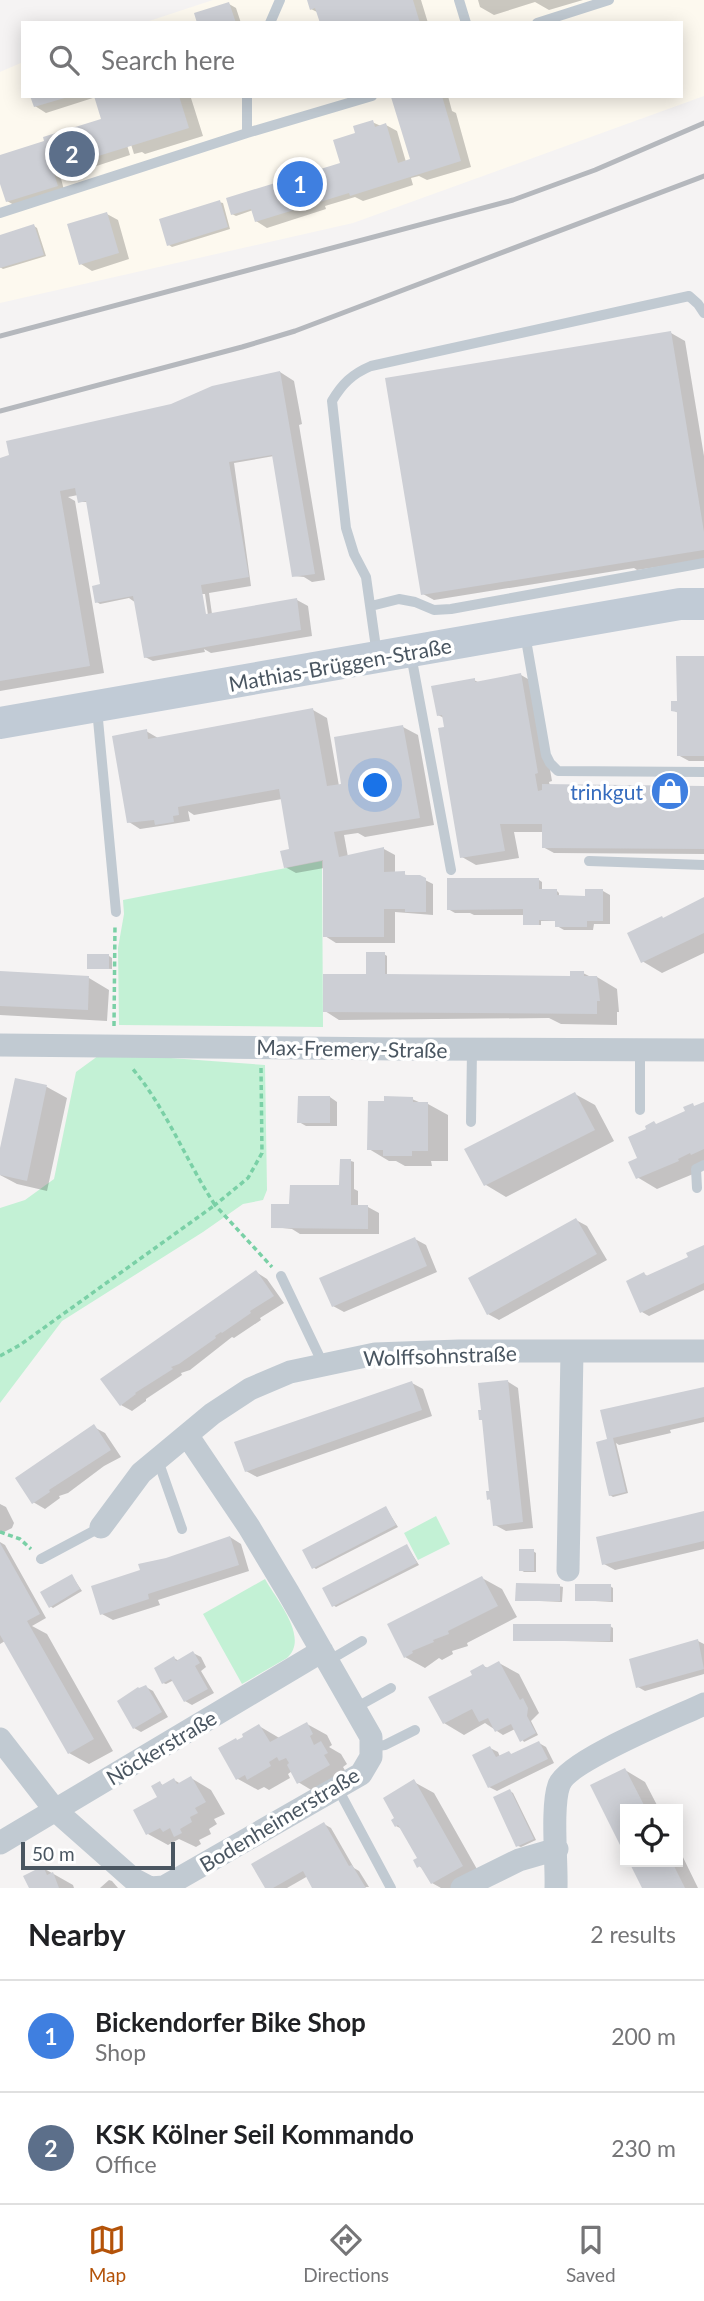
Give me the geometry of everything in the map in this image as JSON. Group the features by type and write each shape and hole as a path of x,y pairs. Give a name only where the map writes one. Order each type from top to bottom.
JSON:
{"street":[{"name":"Mathias-Brüggen-Straße","path":"0,723 696,600"},
{"name":"Max-Fremery-Straße","path":"0,1045 704,1049"},
{"name":"Wolffsohnstraße","path":"101,1527 141,1473 187,1434 250,1389 290,1372 375,1354 459,1351 704,1351"},
{"path":"568,1570 572,1352"},
{"name":"Bodenheimerstraße","path":"0,1739 55,1810 132,1879 150,1888 164,1887 360,1774 371,1757 371,1737 355,1708 249,1527 187,1434"},
{"name":"Nöckerstraße","path":"0,1843 325,1656"},
{"path":"556,1888 556,1801 559,1783 568,1772 597,1755 704,1704"},
{"path":"462,1888 519,1860 557,1849"}],"lane":[{"path":"271,21 280,0"},
{"path":"459,0 465,21"},
{"path":"543,21 609,0"},
{"path":"247,98 247,133"},
{"path":"0,214 247,133 365,98"},
{"path":"377,658 366,577 354,554 346,528 332,401 347,380 371,366 689,296 704,313"},
{"path":"371,606 399,600 433,610 451,609 704,563"},
{"path":"525,631 546,755 558,771 704,772"},
{"path":"410,652 451,870"},
{"path":"96,706 116,912"},
{"path":"589,861 704,865"},
{"path":"471,1122 472,1049"},
{"path":"640,1049 640,1110"},
{"path":"697,1188 696,1169 704,1165"},
{"path":"281,1276 323,1364"},
{"path":"155,1461 161,1469 182,1529"},
{"name":"Wolffsohnstraße","path":"41,1559 101,1527"},
{"path":"325,1656 362,1642"},
{"path":"355,1708 391,1688"},
{"path":"371,1746 385,1745 415,1730"},
{"path":"337,1787 391,1888"}],"path":[{"path":"116,912 113,1046 156,1102 193,1172 215,1205 281,1276"},
{"path":"0,1356 20,1345 215,1205 248,1178 262,1153 261,1047"},
{"path":"0,1532 20,1539 41,1559"}],"shaded area":[{"path":"213,0 704,0 704,96 353,223 0,303 0,72 21,63 21,98 683,98 683,21 149,21"}],"green space":[{"path":"322,861 323,1027 119,1025 118,948 124,914 123,900"},
{"path":"102,1053 265,1065 267,1190 263,1200 243,1204 62,1321 0,1403 0,1208 25,1200 54,1179 76,1072"},
{"path":"436,1516 450,1544 418,1560 404,1533"},
{"path":"265,1579 289,1618 295,1640 293,1650 287,1658 242,1684 203,1614"}],"building":[{"path":"307,0 413,0 419,21 319,21 315,8 310,10"},
{"path":"229,2 235,21 196,21 194,13"},
{"path":"31,98 65,98 34,107"},
{"path":"95,98 180,98 189,128 53,170 58,186 6,202 0,184 0,155 44,141 43,137 101,119"},
{"path":"391,98 443,98 461,161 255,222 251,209 231,215 226,198 340,163 333,140 355,133 353,126 373,120 375,127 386,123 398,163 410,159"},
{"path":"220,200 228,227 167,246 159,219"},
{"path":"107,212 119,253 79,265 67,224"},
{"path":"34,224 44,255 0,268 0,235"},
{"path":"671,331 704,532 704,550 421,595 385,378"},
{"path":"280,371 315,574 292,577 272,455 229,462 249,577 201,585 206,614 297,598 301,630 144,658 133,596 95,603 92,586 100,584 86,501 78,503 75,488 60,491 90,666 0,681 0,458 9,455 6,441 171,404 212,386"},
{"path":"676,656 704,656 704,756 677,756 677,712 671,711 671,701 677,701"},
{"path":"521,673 538,773 535,774 538,791 542,790 542,784 704,786 704,849 542,848 542,824 500,824 505,851 460,858 438,728 444,727 442,715 437,716 431,686 475,678 475,682"},
{"path":"313,708 327,786 341,784 334,737 403,725 420,818 334,832 339,857 384,847 384,872 405,871 405,875 420,875 426,878 426,912 384,909 384,937 323,937 323,860 284,868 280,851 289,849 279,789 178,807 179,815 173,816 174,822 155,825 154,820 127,823 112,736 147,729 148,739"},
{"path":"447,878 539,878 539,889 557,889 557,895 585,896 585,889 603,889 603,921 587,921 587,927 555,927 555,921 539,920 539,925 523,925 523,909 447,910"},
{"path":"704,897 704,933 641,963 627,933"},
{"path":"366,952 385,952 385,974 570,976 570,971 584,971 584,976 597,976 600,1001 597,1001 597,1014 323,1012 323,974 366,974"},
{"path":"87,954 109,954 109,969 87,969"},
{"path":"0,971 89,976 88,1010 0,1006"},
{"path":"15,1078 47,1085 27,1181 0,1175 0,1148"},
{"path":"575,1092 595,1130 484,1186 464,1149"},
{"path":"298,1096 330,1096 330,1123 297,1123"},
{"path":"384,1096 413,1097 413,1102 428,1102 428,1151 412,1151 412,1156 383,1156 383,1150 367,1150 368,1101 384,1101"},
{"path":"704,1102 704,1149 636,1179 628,1162 637,1158 628,1137 646,1129 645,1126 654,1121 656,1124 685,1111 683,1107"},
{"path":"340,1159 351,1159 351,1205 368,1205 368,1229 271,1228 271,1204 289,1204 290,1185 339,1185"},
{"path":"576,1218 597,1254 487,1315 468,1278"},
{"path":"415,1237 427,1266 332,1307 319,1278"},
{"path":"704,1245 704,1283 640,1313 626,1281 644,1272 646,1276 688,1257 686,1253"},
{"path":"256,1270 274,1296 120,1406 100,1379"},
{"path":"508,1380 523,1522 493,1526 490,1499 487,1500 486,1491 489,1491 482,1420 479,1420 478,1410 481,1410 478,1383"},
{"path":"412,1381 422,1410 245,1472 234,1442"},
{"path":"704,1387 704,1417 613,1438 626,1492 609,1496 596,1442 607,1439 600,1410"},
{"path":"94,1424 111,1450 32,1504 15,1478"},
{"path":"386,1506 396,1525 312,1569 302,1550"},
{"path":"704,1511 704,1541 602,1565 596,1537"},
{"path":"230,1536 239,1565 148,1594 149,1599 100,1615 91,1586 140,1570 138,1564 166,1558"},
{"path":"0,1543 40,1614 27,1621 94,1739 68,1754 0,1635"},
{"path":"407,1544 417,1563 332,1607 322,1588"},
{"path":"519,1549 534,1549 534,1571 519,1571"},
{"path":"72,1574 80,1589 49,1608 40,1592"},
{"path":"482,1576 498,1606 448,1631 449,1634 412,1651 413,1653 404,1658 387,1624"},
{"path":"516,1583 560,1584 560,1601 515,1601"},
{"path":"575,1584 611,1584 611,1601 575,1601"},
{"path":"513,1624 611,1624 610,1641 513,1641"},
{"path":"698,1639 704,1669 636,1688 629,1659"},
{"path":"193,1651 200,1663 195,1666 208,1689 184,1702 171,1679 162,1684 154,1668 174,1656 176,1661"},
{"path":"499,1661 520,1700 523,1698 528,1708 527,1716 536,1733 520,1742 511,1724 495,1732 488,1718 479,1722 472,1709 443,1724 428,1697 472,1675 470,1671 483,1664 486,1668"},
{"path":"146,1685 162,1712 133,1729 117,1701 138,1687"},
{"path":"307,1722 313,1734 310,1736 314,1745 321,1741 328,1753 324,1755 330,1765 297,1784 286,1758 279,1761 277,1757 269,1762 271,1766 247,1780 245,1775 236,1780 218,1748 243,1737 242,1734 259,1724 270,1742"},
{"path":"539,1741 548,1759 488,1788 472,1755 490,1746 496,1757 509,1751 511,1754"},
{"path":"625,1768 643,1804 620,1804 620,1845 590,1785"},
{"path":"191,1776 206,1802 195,1808 198,1813 190,1817 192,1822 180,1829 182,1833 174,1837 170,1828 163,1832 160,1828 146,1835 133,1810 157,1797 151,1786 160,1781 162,1785 174,1778 177,1784"},
{"path":"414,1779 463,1866 431,1884 420,1866 417,1868 413,1860 417,1858 398,1825 395,1827 391,1820 394,1818 383,1798"},
{"path":"510,1789 534,1839 516,1847 493,1797"},
{"path":"324,1822 349,1866 352,1865 366,1888 312,1888 303,1871 273,1888 265,1888 251,1864"},
{"path":"43,1866 47,1875 53,1872 59,1888 29,1888 23,1876"},
{"path":"632,1867 674,1867 685,1888 642,1888"}],"railway":[{"path":"0,336 513,200 595,170 704,123"},
{"path":"0,411 295,331 704,176"}],"place":[{"name":"KSK Kölner Seil Kommando","path":"72,154"},
{"name":"Bickendorfer Bike Shop","path":"300,184"},
{"name":"trinkgut","path":"670,791"}]}
